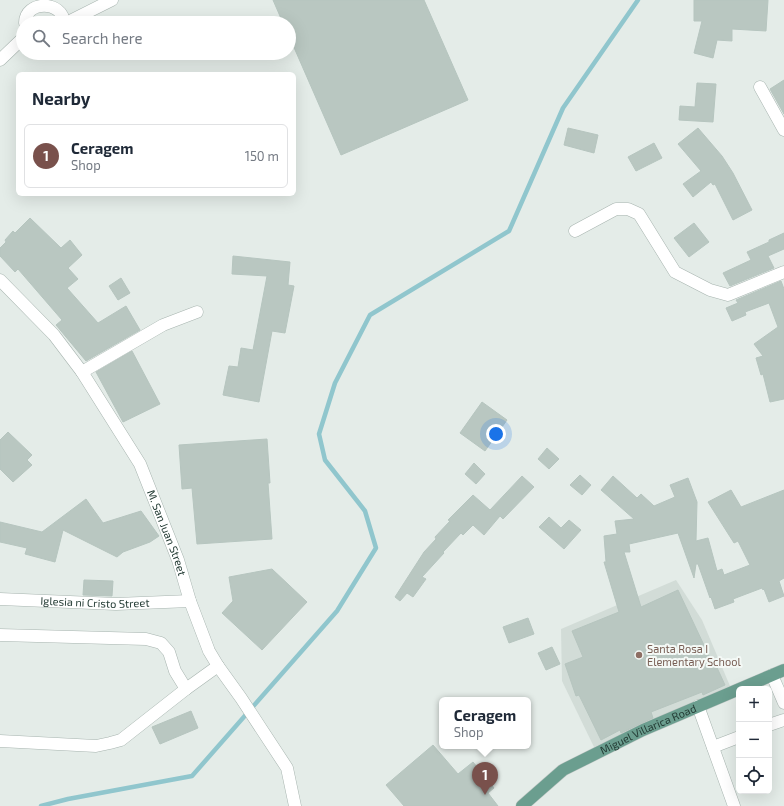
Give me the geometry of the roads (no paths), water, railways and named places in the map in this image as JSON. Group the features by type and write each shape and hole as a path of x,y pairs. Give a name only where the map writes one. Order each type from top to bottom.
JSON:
{"main road":[{"name":"Miguel Villarica Road","path":"522,806 563,770 643,730 784,670"}],"street":[{"path":"79,16 112,0"},
{"path":"26,16 28,10 33,5 48,1 61,9 64,16"},
{"path":"0,60 16,45"},
{"path":"760,87 784,130"},
{"path":"575,231 616,209 628,209 639,214 675,272 710,290 728,295 784,272"},
{"name":"M. San Juan Street","path":"0,280 54,335 82,372 140,464 178,560 190,601 209,651 288,768 295,806"},
{"path":"82,372 163,325 197,312"},
{"name":"Iglesia ni Cristo Street","path":"0,599 116,604 190,601"},
{"path":"0,635 146,639 161,643 169,652 175,671 186,689"},
{"path":"0,741 96,746 110,744 121,740 218,666"},
{"path":"772,675 784,703"},
{"path":"698,706 734,806"},
{"path":"772,725 784,720"},
{"path":"713,747 736,738"}],"waterway":[{"path":"41,806 68,799 192,776 337,611 376,548 365,511 325,460 319,434 335,383 370,315 509,231 563,108 638,0"}],"place":[{"name":"Santa Rosa I Elementary School","path":"639,655"},
{"name":"Ceragem","path":"485,795"}]}
